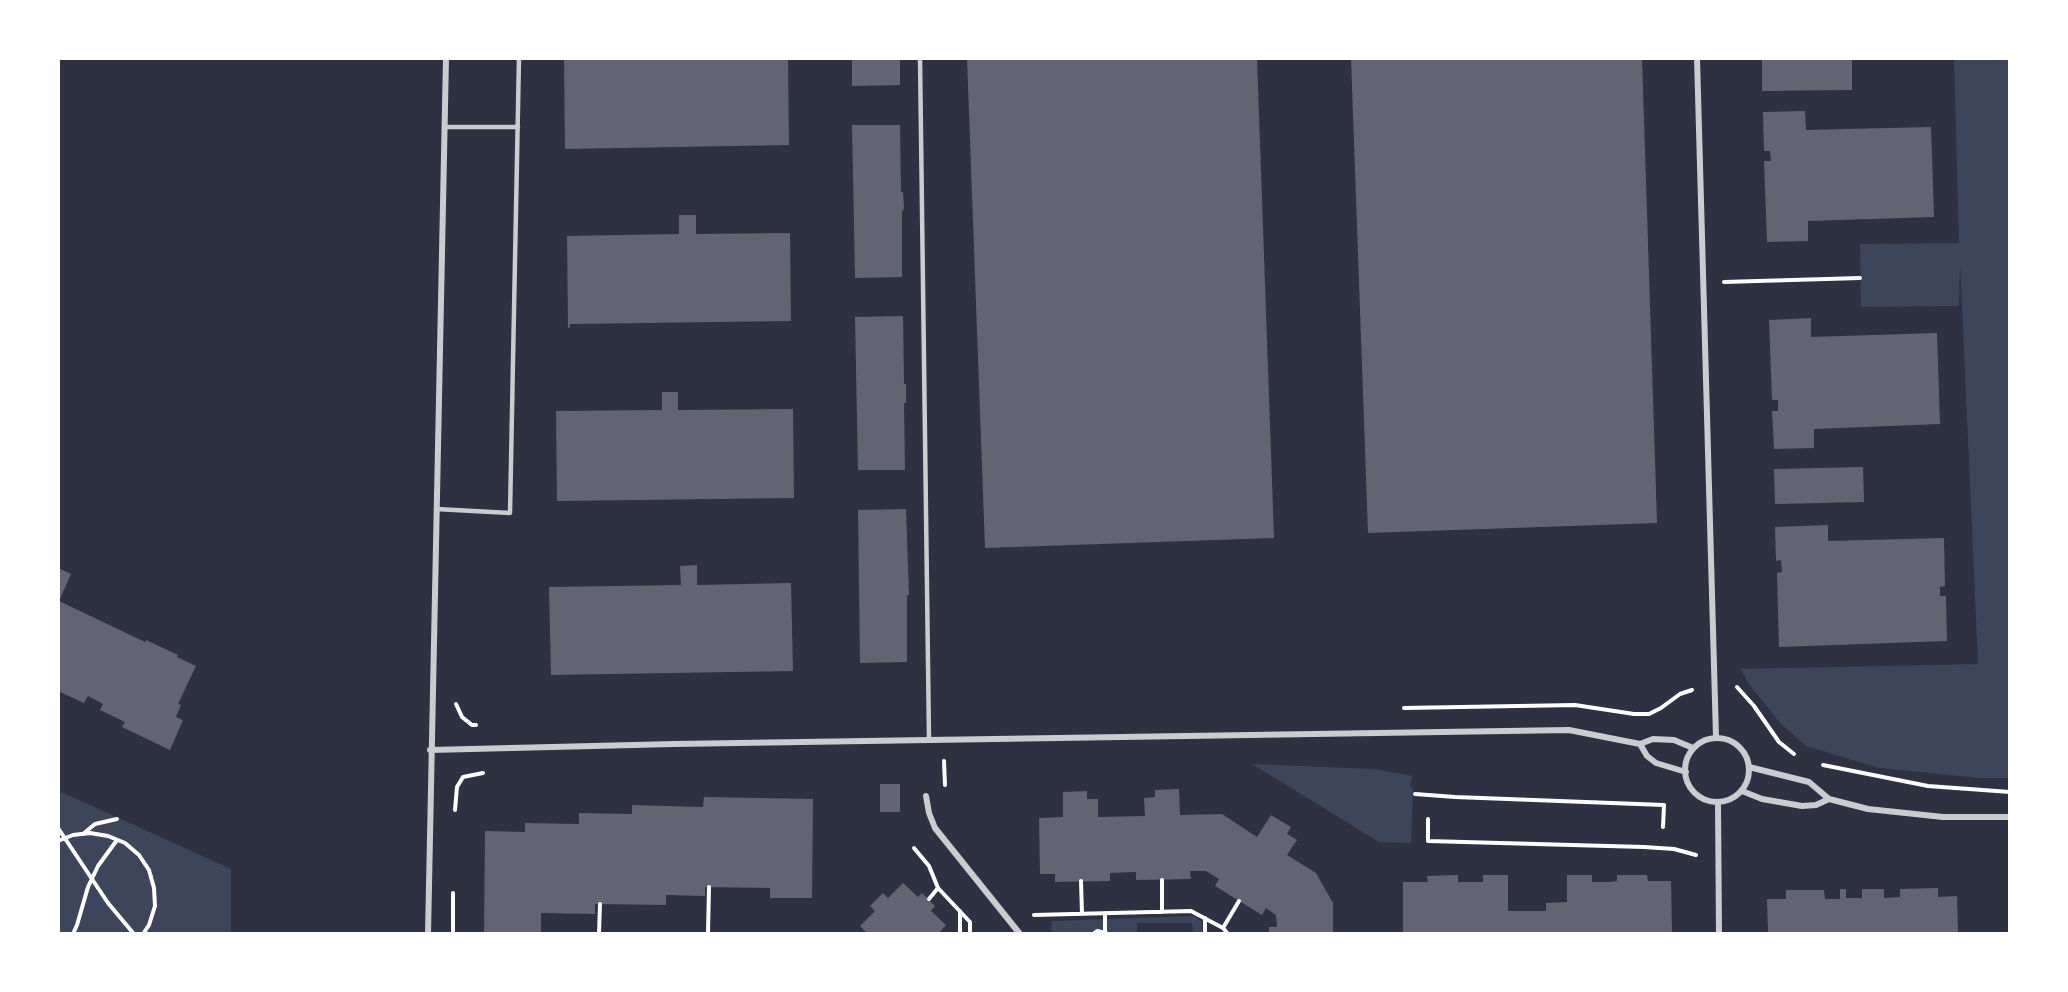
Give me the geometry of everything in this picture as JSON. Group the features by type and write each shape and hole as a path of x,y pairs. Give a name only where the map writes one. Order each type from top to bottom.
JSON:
{"street":[{"path":"428,933 446,58"},
{"path":"1697,58 1716,737"},
{"path":"430,750 929,739 1569,730 1640,744 1662,739 1674,740 1693,748"},
{"path":"1716,737 1734,742 1742,749 1748,759 1748,781 1742,791 1732,799 1710,802 1699,797 1686,779 1687,757 1702,741 1716,737"},
{"path":"1640,744 1647,756 1656,763 1686,772"},
{"path":"1749,767 1809,782 1829,799 1868,809 1943,817 2010,817"},
{"path":"1742,791 1762,799 1802,806 1816,805 1829,799"},
{"path":"926,796 935,828 1020,933"},
{"path":"1718,802 1719,933"}],"lane":[{"path":"436,508 510,513 519,58"},
{"path":"920,58 929,739"},
{"path":"445,127 518,127"}],"path":[{"path":"1723,282 1860,278"},
{"path":"1733,681 1755,706 1779,742 1801,758"},
{"path":"944,761 944,781"},
{"path":"1818,764 1928,786 2010,792"},
{"path":"455,820 457,787 463,777 487,773"},
{"path":"1415,794 1455,798 1664,805 1663,827"},
{"path":"82,834 95,824 117,819"},
{"path":"1428,819 1428,841 1644,847 1674,849 1696,855"},
{"path":"58,828 108,903 134,933"},
{"path":"58,841 90,833 108,836 125,843 139,855 149,870 154,888 155,906 149,925 143,933"},
{"path":"73,933 98,866 117,840"},
{"path":"914,848 929,866 938,888 970,922 969,933"},
{"path":"1162,880 1162,912"},
{"path":"1081,881 1082,914"},
{"path":"708,933 709,887"},
{"path":"453,888 453,933"},
{"path":"929,899 938,888"},
{"path":"1222,928 1239,901"},
{"path":"599,933 600,904"},
{"path":"960,911 960,933"},
{"path":"1030,915 1191,911 1228,933"},
{"path":"1093,933 1097,931 1106,933 1105,913"},
{"path":"1205,918 1205,933"}],"shaded area":[{"path":"1954,59 2009,59 2009,778 1979,778 1879,768 1806,746 1781,724 1748,683 1741,669 1978,664 1960,261 1959,306 1861,307 1860,244 1959,243"},
{"path":"1252,764 1375,769 1412,776 1410,787 1413,788 1411,843 1379,842"},
{"path":"59,791 231,869 231,933 59,934"},
{"path":"1194,916 1202,922 1202,933 1193,933 1192,923 1137,923 1137,934 1054,934 1051,929 1052,921"}],"building":[{"path":"788,58 789,145 565,149 564,60"},
{"path":"852,58 900,58 900,85 852,86"},
{"path":"967,58 1257,58 1274,538 985,548"},
{"path":"1351,58 1642,58 1657,523 1368,533"},
{"path":"1762,58 1852,58 1852,90 1762,91"},
{"path":"1805,111 1806,130 1931,127 1934,217 1808,221 1808,241 1767,242 1764,161 1771,161 1770,151 1764,151 1763,112"},
{"path":"852,125 900,125 901,192 903,192 904,207 902,211 902,277 855,278"},
{"path":"679,215 696,215 696,234 790,233 791,321 570,324 568,328 567,236 679,234"},
{"path":"903,316 904,384 906,384 905,470 858,470 855,317"},
{"path":"1811,318 1811,337 1937,333 1940,424 1814,429 1814,448 1774,449 1772,411 1778,411 1778,400 1772,400 1769,320"},
{"path":"662,392 678,392 678,410 793,409 794,498 557,501 556,411 662,410"},
{"path":"1863,467 1864,502 1775,504 1774,469"},
{"path":"906,509 909,595 907,595 907,662 860,663 858,510"},
{"path":"1828,525 1828,541 1944,538 1945,586 1940,587 1940,596 1946,596 1947,641 1779,647 1777,573 1782,572 1781,560 1776,561 1775,527"},
{"path":"697,565 697,585 791,583 793,671 551,675 549,587 681,585 680,566"},
{"path":"58,568 71,574 59,601 178,655 177,657 196,666 178,704 181,705 176,717 183,720 170,750 122,727 125,722 100,710 103,704 88,696 84,703 58,691"},
{"path":"880,784 900,784 900,812 880,812"},
{"path":"1179,789 1180,815 1222,814 1257,837 1271,815 1291,827 1287,834 1297,840 1287,855 1316,873 1333,903 1333,933 1269,933 1269,927 1277,927 1276,915 1266,908 1262,915 1215,886 1219,879 1206,871 1190,871 1191,879 1136,880 1136,872 1110,873 1110,881 1055,882 1055,874 1040,874 1039,818 1063,817 1063,792 1087,791 1087,799 1098,799 1098,817 1145,816 1144,798 1155,797 1155,790"},
{"path":"704,797 813,799 812,898 770,898 770,888 705,887 705,896 666,895 666,905 595,904 595,914 541,913 541,933 484,933 485,831 525,832 525,823 579,824 579,813 632,814 632,805 703,807"},
{"path":"1458,875 1458,882 1483,882 1483,875 1508,875 1508,911 1546,911 1546,903 1567,902 1567,875 1592,875 1592,882 1617,881 1617,875 1647,875 1648,881 1671,881 1672,933 1403,933 1403,882 1428,882 1427,876"},
{"path":"903,883 918,897 922,893 935,906 931,911 946,925 939,933 867,933 860,926 875,911 870,906 883,893 888,898"},
{"path":"1938,888 1938,897 1957,896 1958,933 1768,933 1767,899 1786,899 1786,890 1824,890 1825,899 1840,899 1840,889 1846,889 1846,898 1862,898 1862,889 1884,889 1884,898 1900,897 1900,889"}]}
